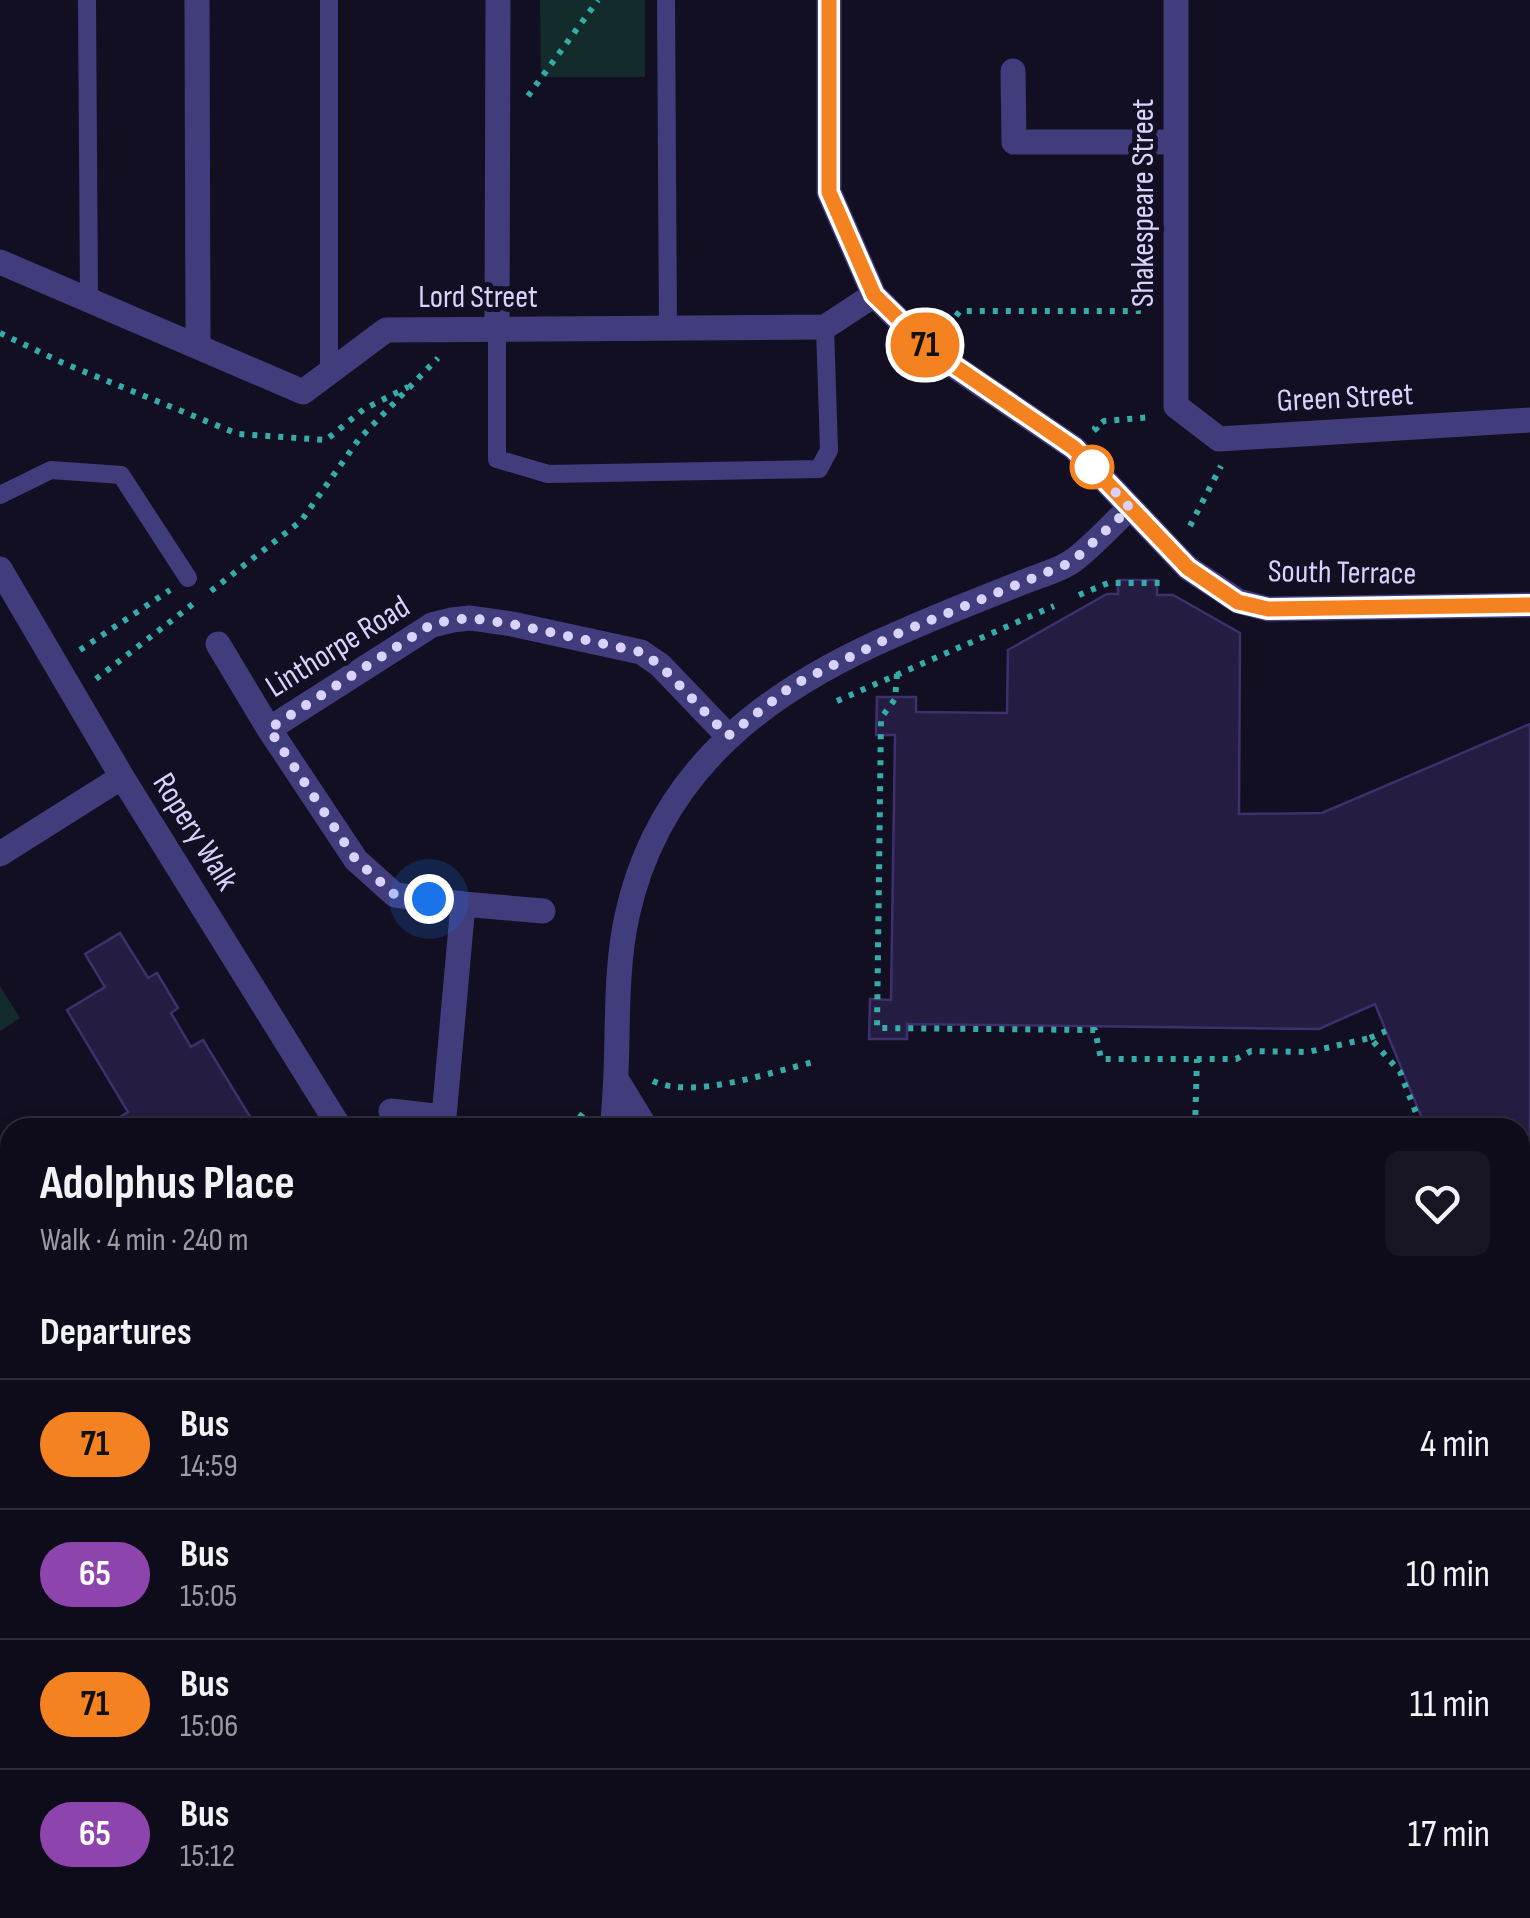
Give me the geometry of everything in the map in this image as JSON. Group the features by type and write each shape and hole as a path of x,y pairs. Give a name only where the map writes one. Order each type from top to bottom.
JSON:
{"street":[{"path":"197,0 198,347"},
{"path":"497,329 498,0"},
{"path":"825,327 874,295 829,192 829,0"},
{"name":"Shakespeare Street","path":"1176,0 1179,408"},
{"path":"1012,71 1014,142 1176,142"},
{"name":"Lord Street","path":"0,262 302,392 386,330 825,327"},
{"name":"South Terrace","path":"874,295 928,348 1074,448 1188,568 1238,602 1268,609 1530,605"},
{"name":"Green Street","path":"1179,408 1220,439 1530,420"},
{"path":"613,1118 626,917 643,862 664,815 697,769 728,736 793,685 897,634 1072,562 1130,508"},
{"name":"Ropery Walk","path":"0,569 122,777 334,1118"},
{"name":"Linthorpe Road","path":"543,911 395,895 356,860 269,729 432,624 470,618 641,652 660,665 728,736"},
{"path":"218,644 269,729"},
{"path":"0,854 122,777"},
{"path":"443,1118 463,904"},
{"path":"618,1082 640,1118"},
{"path":"391,1111 424,1118"}],"lane":[{"path":"87,0 88,300"},
{"path":"329,0 329,372"},
{"path":"666,0 668,328"},
{"path":"497,329 497,459 548,474 819,469 829,450 825,327"},
{"path":"0,495 51,470 121,476 188,578"}],"path":[{"path":"498,140 598,0"},
{"path":"947,328 960,311 1176,311"},
{"path":"75,696 301,521 359,439 460,330"},
{"path":"0,334 238,434 326,440 364,409 413,384"},
{"path":"1095,428 1104,421 1168,416 1179,408"},
{"path":"1079,417 1109,442"},
{"path":"1175,514 1189,528"},
{"path":"57,665 188,578"},
{"path":"832,703 897,674 895,699 881,718 876,1028 1095,1030 1100,1059 1236,1059 1251,1051 1308,1052 1386,1031"},
{"path":"1370,1038 1400,1072 1418,1118"},
{"path":"1195,1118 1197,1059"},
{"path":"648,1079 668,1088 702,1087 814,1062"}],"green space":[{"path":"540,0 645,0 645,77 541,77"},
{"path":"0,986 20,1018 0,1031"}],"building":[{"path":"1118,580 1157,580 1157,595 1173,595 1240,633 1239,814 1322,813 1530,724 1530,1118 1422,1118 1375,1004 1319,1029 907,1024 907,1039 869,1039 870,999 891,1000 895,735 876,735 877,697 916,697 916,712 1007,713 1008,650 1107,594 1118,594"},
{"path":"120,933 148,978 157,973 178,1008 171,1013 191,1047 203,1040 251,1118 118,1118 128,1112 67,1010 105,987 85,954"}],"bus line":[{"name":"71","path":"829,0 829,192 874,295 928,348 1074,448 1188,568 1238,602 1268,609 1530,605"}],"route":[{"path":"429,899 395,895 356,860 269,729 432,624 470,618 641,652 660,665 728,736 793,685 897,634 1072,562 1130,508 1092,467"}]}
